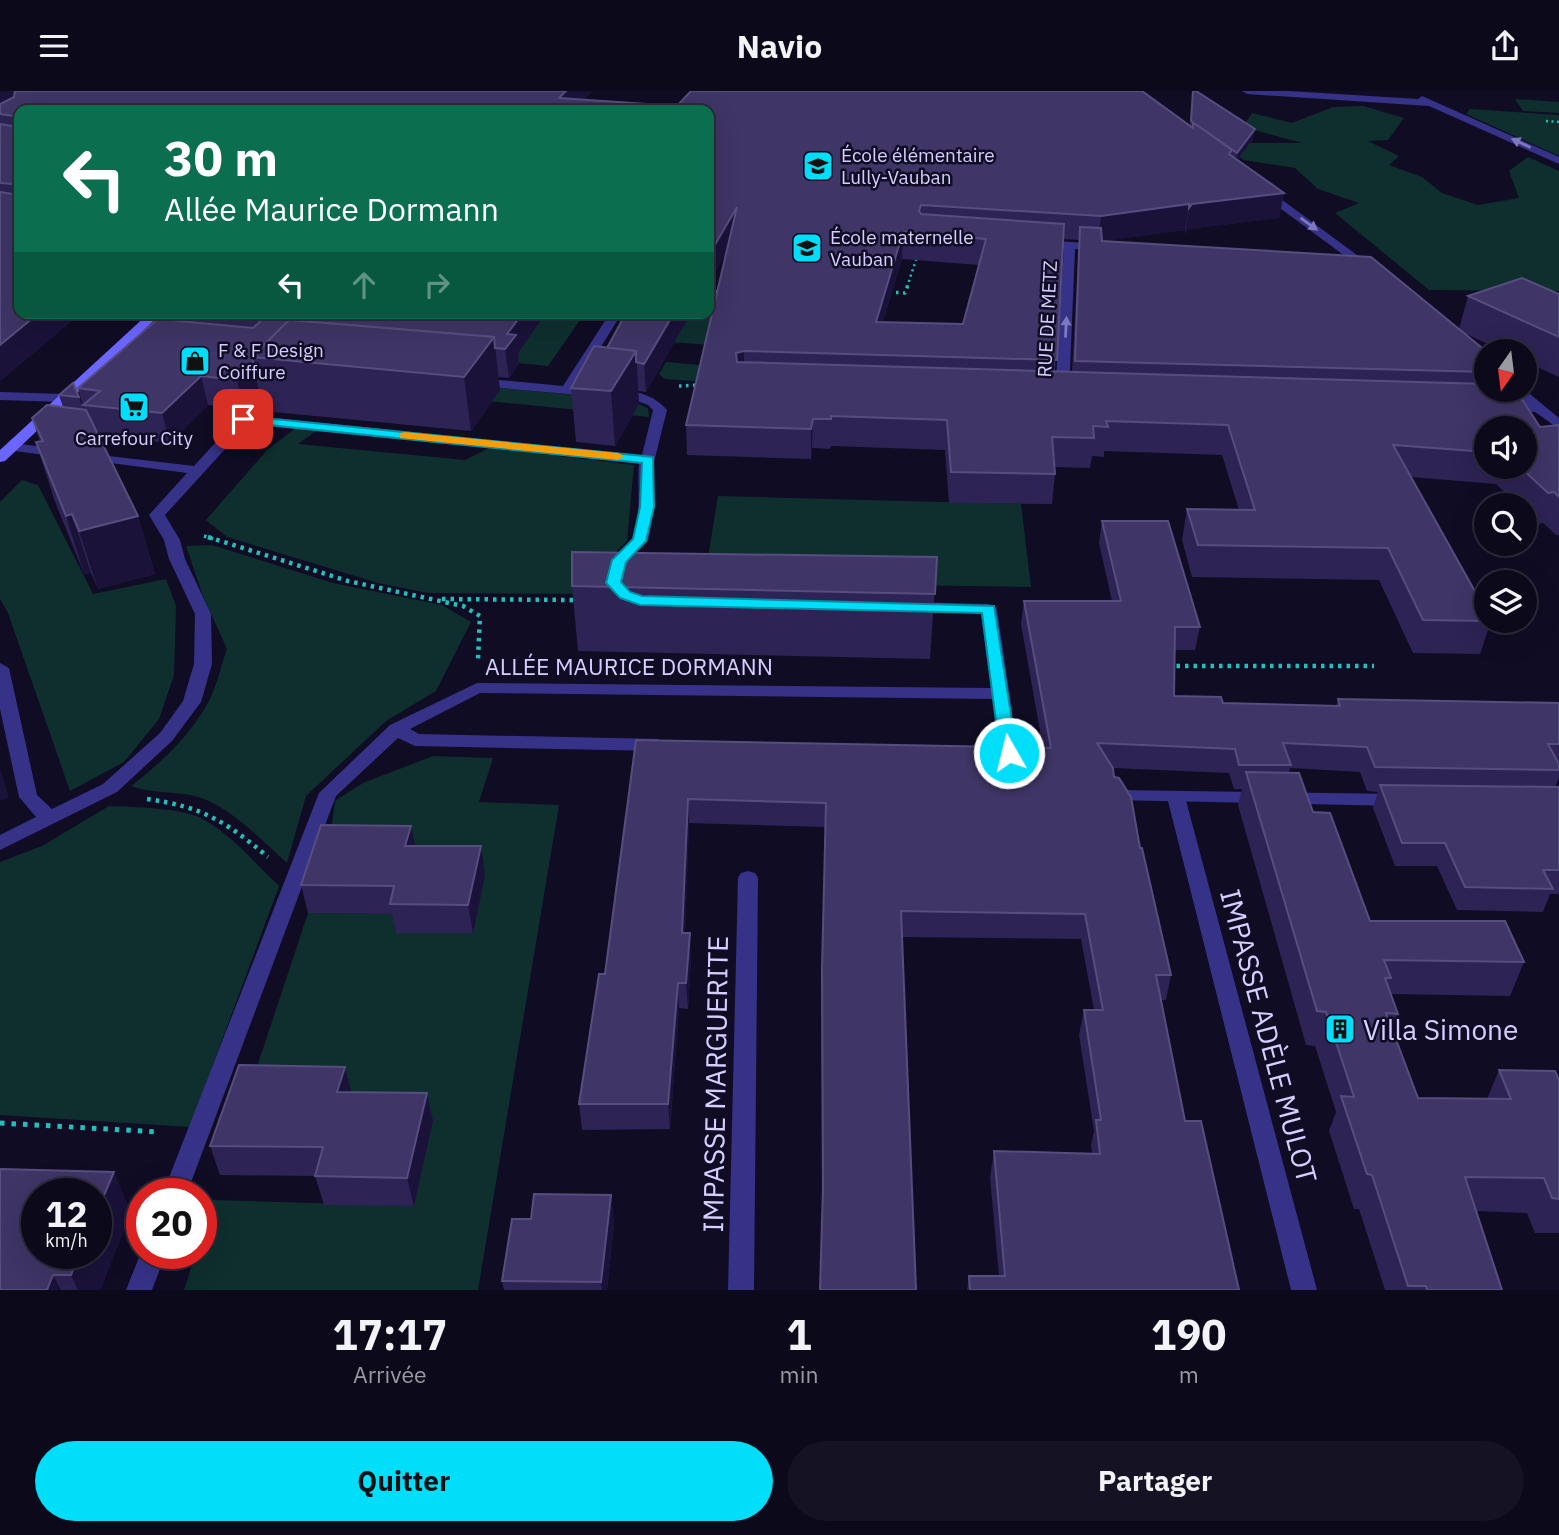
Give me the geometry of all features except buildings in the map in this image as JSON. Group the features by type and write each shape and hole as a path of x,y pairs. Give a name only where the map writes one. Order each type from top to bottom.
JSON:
{"main road":[{"path":"0,458 150,319"}],"street":[{"path":"1247,91 1431,103"},
{"path":"1406,91 1559,161"},
{"path":"1257,186 1386,282"},
{"path":"1030,242 1112,248"},
{"name":"RUE DE METZ","path":"1062,395 1070,245"},
{"path":"1334,264 1366,266"},
{"path":"567,390 612,319"},
{"path":"130,337 154,339"},
{"path":"0,843 110,787 166,737 192,702 203,664 203,614 177,559 172,540 156,515 286,374"},
{"path":"470,381 640,397 653,402 660,410 648,460 645,519 639,541 619,560 613,583 619,589"},
{"path":"0,396 65,398"},
{"path":"1532,403 1559,425"},
{"path":"1483,406 1538,408"},
{"path":"243,419 648,460"},
{"path":"12,447 195,470"},
{"path":"893,607 989,609 1009,753 967,752"},
{"path":"0,668 28,797 48,817"},
{"name":"ALLÉE MAURICE DORMANN","path":"181,1178 328,793 396,729 477,688 1000,694"},
{"path":"396,729 415,740 677,746"},
{"path":"1119,796 1422,801"},
{"name":"IMPASSE ADÈLE MULOT","path":"1176,797 1304,1290"},
{"name":"IMPASSE MARGUERITE","path":"741,1290 748,878"},
{"path":"139,1290 147,1269"}],"path":[{"path":"878,291 905,293 917,257"},
{"path":"714,292 733,290"},
{"path":"640,397 686,384 709,385"},
{"path":"172,540 209,536 269,558 348,581 463,606 480,616 477,688"},
{"path":"434,599 585,600"},
{"path":"1162,666 1374,666"},
{"path":"110,787 137,798 186,804 206,811 230,825 295,880"},
{"path":"0,1123 198,1134"}],"green space":[{"path":"1515,99 1559,102 1559,113 1523,111"},
{"path":"1363,106 1404,118 1388,140 1368,141 1399,156 1389,165 1422,177 1442,193 1478,205 1519,198 1509,171 1528,157 1559,171 1559,291 1429,290 1335,213 1359,203 1318,189 1295,168 1244,160 1230,150 1250,143 1302,143 1243,127 1252,113 1292,123 1333,107"},
{"path":"1470,109 1559,115 1559,156 1466,114"},
{"path":"752,292 741,347 653,341 642,319 714,319 714,298"},
{"path":"529,319 581,319 548,366 507,362 517,353 540,320"},
{"path":"666,362 722,367 735,384 665,379 659,374"},
{"path":"319,371 629,400 648,408 649,417 307,383"},
{"path":"296,428 316,431 298,444 465,460 489,448 634,465 627,541 610,558 603,594 428,593 378,583 227,537 206,520 268,449"},
{"path":"22,480 38,485 93,594 166,579 176,606 174,675 159,719 124,762 70,791 8,613 0,599 0,502"},
{"path":"718,496 1021,504 1031,587 704,582"},
{"path":"212,545 333,583 442,605 471,622 436,691 386,721 306,796 287,863 244,824 208,801 187,794 131,786 184,737 202,713 217,682 227,649 203,596 186,546"},
{"path":"433,756 493,758 479,802 559,805 478,1290 184,1290 191,1269 217,1269 217,1200 414,1206 248,1094 308,913 400,914 396,932 473,933 485,875 328,853 335,801 363,783"},
{"path":"109,806 169,810 201,818 232,840 279,886 190,1127 0,1115 0,862 42,846"}],"slow traffic":[{"path":"405,436 618,456"}],"place":[{"name":"École élémentaire Lully-Vauban","path":"818,166"},
{"name":"École maternelle Vauban","path":"807,248"},
{"name":"F & F Design Coiffure","path":"195,361"},
{"name":"Carrefour City","path":"134,407"},
{"name":"Villa Simone","path":"1340,1029"}],"route":[{"path":"243,419 648,460 647,507 639,541 619,560 613,583 625,595 640,601 989,609 994,664 1009,753"}]}
